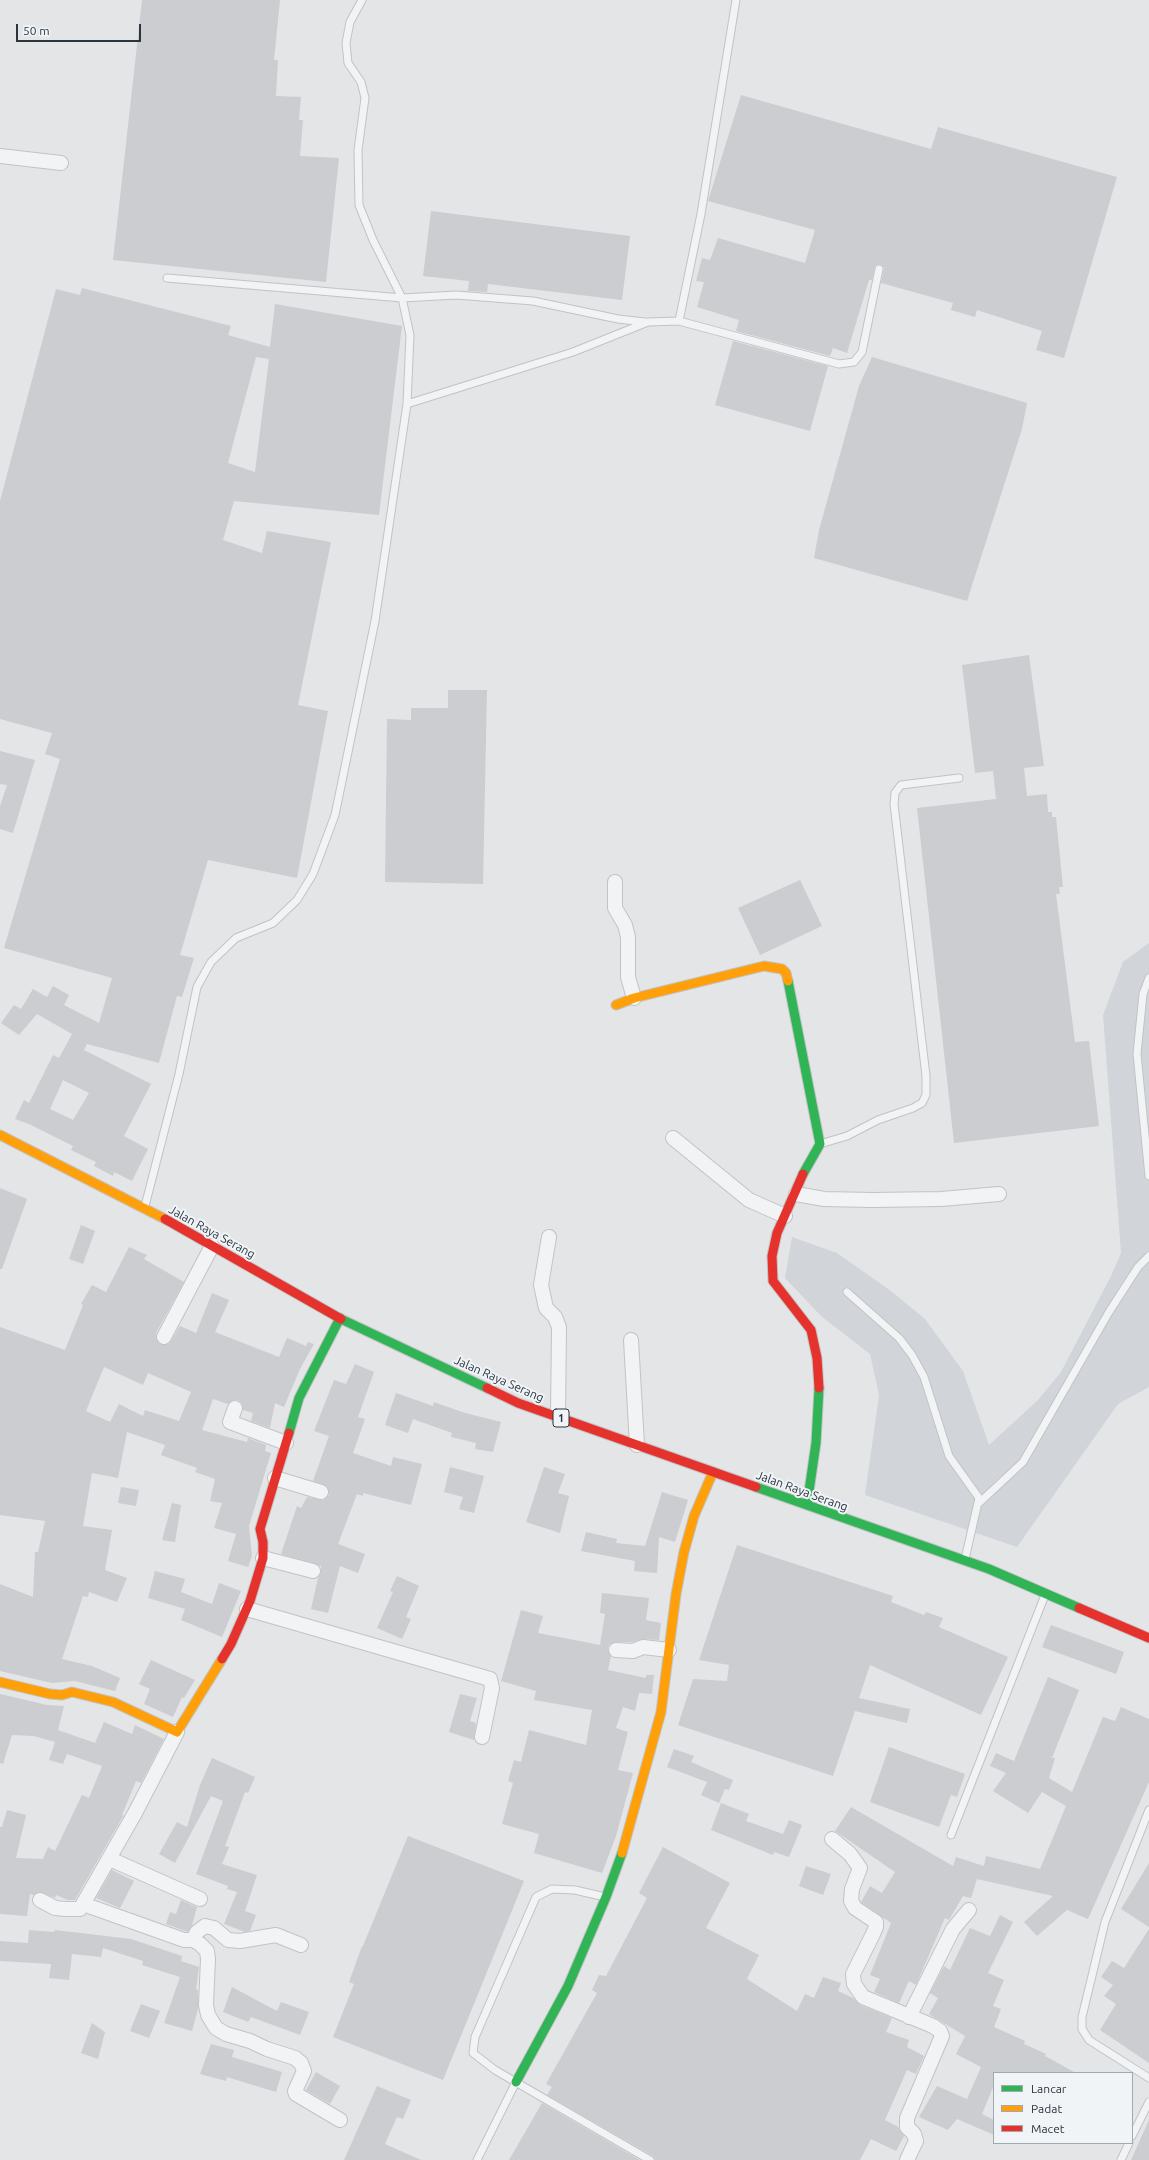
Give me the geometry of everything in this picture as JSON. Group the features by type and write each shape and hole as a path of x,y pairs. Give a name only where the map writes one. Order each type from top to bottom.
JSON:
{"main road":[{"path":"616,1005 634,998 764,966 782,968 786,973 820,1144 809,1162 796,1194 777,1233 772,1256 773,1281 811,1330 817,1358 818,1404 807,1505"},
{"name":"Jalan Raya Serang","path":"0,1135 145,1208 340,1318 518,1402 989,1569 1045,1595 1149,1638"},
{"path":"0,1682 50,1694 62,1695 72,1692 112,1702 178,1732 231,1644 247,1609 263,1558 263,1542 260,1529 299,1398 340,1318"},
{"path":"516,2082 568,1986 606,1897 627,1839 661,1712 676,1594 686,1545 694,1516 714,1472"}],"street":[{"path":"0,156 61,164"},
{"path":"615,882 615,908 625,926 628,937 628,976 634,998"},
{"path":"673,1138 749,1200 785,1216"},
{"path":"796,1194 824,1199 872,1200 941,1199 999,1194"},
{"path":"548,1237 541,1286 546,1308 555,1318 559,1327 558,1417"},
{"path":"164,1337 212,1246"},
{"path":"631,1340 637,1445"},
{"path":"236,1408 230,1422 286,1443"},
{"path":"275,1478 321,1492"},
{"path":"263,1558 313,1572"},
{"path":"247,1609 490,1679 492,1688 482,1737"},
{"path":"616,1650 638,1650 643,1647 669,1650"},
{"path":"40,1900 55,1908 80,1909 110,1859 178,1732"},
{"path":"832,1839 850,1854 860,1868 852,1889 851,1901 855,1908 876,1922 873,1934 853,1974 854,1984 864,1997 933,2026 940,2031 942,2036 907,2118 907,2127 914,2134 916,2141 907,2160"},
{"path":"110,1859 200,1899"},
{"path":"83,1904 184,1940 194,1940 207,1951 206,2005 208,2015 216,2028 226,2034 250,2041 267,2049 295,2058 301,2064 304,2071 295,2091 296,2094 340,2120"},
{"path":"909,2016 953,1929 969,1910"},
{"path":"194,1940 197,1932 205,1926 214,1928 228,1940 240,1941 276,1935 301,1945"}],"lane":[{"path":"145,1208 179,1074 196,987 211,962 236,938 273,923 296,900 313,874 335,815 375,621 407,404 410,335 402,298 373,240 359,205 358,150 365,98 361,82 348,63 346,43 350,22 362,0"},
{"path":"679,321 701,214 736,0"},
{"path":"167,278 402,298 456,295 533,301 618,319 648,322 679,321 839,364 854,362 862,352 879,269"},
{"path":"407,404 573,352 648,322"},
{"path":"820,1144 847,1136 878,1120 913,1108 922,1103 926,1095 926,1076 894,799 895,794 901,785 958,778"},
{"path":"1149,978 1143,994 1137,1054 1149,1176"},
{"path":"979,1503 1024,1462 1109,1312 1138,1267 1149,1256"},
{"path":"847,1292 899,1338 912,1355 924,1377 949,1456 976,1492 979,1503 965,1561"},
{"path":"950,1835 1045,1595"},
{"path":"1149,1810 1105,1922 1082,2017 1082,2029 1089,2040 1149,2078"},
{"path":"606,1897 575,1890 552,1889 536,1897 475,2037 473,2053 496,2070 650,2160"},
{"path":"477,2160 516,2082"},
{"path":"1133,2134 1149,2102"},
{"path":"1121,2160 1129,2144"}],"shaded area":[{"path":"1149,943 1149,1387 1118,1404 1017,1547 865,1495 879,1395 870,1354 822,1317 785,1278 792,1237 837,1253 891,1291 925,1319 963,1371 989,1445 1038,1400 1061,1372 1111,1276 1121,1253 1103,1015 1123,962"}],"building":[{"path":"142,0 280,0 274,60 278,60 276,96 301,97 299,120 303,120 300,156 339,158 326,282 113,260"},
{"path":"741,95 931,149 938,127 1117,177 1064,358 1036,350 1042,331 977,310 975,317 951,310 953,303 881,283 884,268 880,264 875,266 872,280 869,280 847,353 833,348 830,356 736,331 739,320 697,307 704,282 696,281 702,258 710,260 718,238 805,263 815,230 708,201"},
{"path":"431,211 630,236 622,300 488,284 487,292 468,291 469,281 423,276"},
{"path":"82,288 231,326 228,335 270,347 275,304 402,326 379,515 234,501 223,540 262,553 267,531 331,542 298,705 328,711 297,878 208,860 180,955 194,958 182,997 177,996 159,1063 87,1044 84,1050 151,1084 124,1136 148,1149 132,1181 114,1172 113,1176 94,1166 96,1162 71,1150 73,1146 29,1124 15,1119 24,1100 29,1103 53,1055 59,1058 72,1034 37,1014 19,1035 1,1023 14,1005 21,1009 33,989 47,997 53,986 69,995 64,1005 99,1023 112,978 4,948 60,759 45,754 52,733 0,719 0,501 56,289 80,295","holes":["256,357 269,359 255,472 228,463","63,1080 89,1093 73,1120 50,1109"]},
{"path":"733,341 828,366 810,431 715,405"},
{"path":"872,357 1027,403 1022,429 967,601 814,558 819,530 859,386"},
{"path":"1029,655 1044,766 1024,768 1027,796 1047,794 1048,812 1052,812 1052,817 1056,817 1063,887 1059,887 1060,894 1056,894 1075,1042 1089,1041 1099,1126 954,1143 917,808 996,799 993,771 975,773 962,665"},
{"path":"448,690 487,690 483,884 385,882 387,719 411,720 411,708 448,708"},
{"path":"0,751 35,760 13,833 0,829 0,806 7,785 0,784"},
{"path":"800,880 822,926 760,955 738,908"},
{"path":"0,1188 27,1199 2,1269 0,1269"},
{"path":"81,1225 95,1231 83,1264 69,1259"},
{"path":"129,1247 147,1255 144,1259 184,1282 156,1333 156,1338 160,1344 169,1344 180,1326 196,1333 212,1293 229,1300 215,1332 279,1357 287,1338 306,1346 308,1342 314,1344 300,1369 284,1407 275,1403 270,1428 251,1421 253,1413 243,1410 242,1403 238,1400 233,1400 228,1404 213,1399 202,1430 247,1442 248,1438 266,1445 265,1451 271,1453 249,1526 252,1556 248,1567 228,1561 236,1534 214,1528 222,1503 210,1501 215,1479 195,1472 197,1468 161,1455 165,1445 127,1432 118,1478 92,1473 83,1526 112,1530 105,1570 127,1578 117,1602 89,1592 88,1597 83,1596 62,1659 92,1666 120,1678 115,1691 75,1681 52,1683 0,1671 0,1584 33,1597 35,1552 38,1552 45,1521 0,1515 0,1327 65,1350 83,1305 81,1304 92,1285 106,1292","holes":["104,1367 143,1385 148,1373 191,1392 179,1421 145,1410 143,1416 119,1404 110,1422 86,1411"]},
{"path":"355,1364 374,1372 358,1417 365,1419 353,1453 391,1466 393,1457 422,1464 411,1505 363,1493 363,1496 357,1494 338,1544 365,1554 358,1573 340,1566 328,1613 311,1609 318,1578 321,1573 321,1566 281,1554 297,1506 301,1508 307,1497 323,1500 329,1495 327,1486 313,1481 329,1436 314,1431 334,1380 346,1384"},
{"path":"396,1393 433,1406 434,1402 465,1413 501,1422 493,1452 475,1449 476,1443 451,1437 452,1433 413,1419 408,1433 385,1425"},
{"path":"450,1467 484,1476 474,1513 459,1509 463,1497 444,1492"},
{"path":"544,1467 565,1474 558,1493 569,1496 560,1533 526,1522"},
{"path":"121,1487 139,1490 136,1506 118,1503"},
{"path":"662,1492 688,1500 675,1542 659,1537 657,1573 634,1571 635,1561 581,1551 586,1532 617,1539 616,1543 645,1546"},
{"path":"172,1503 181,1505 175,1542 162,1540"},
{"path":"737,1545 893,1596 891,1602 924,1615 926,1612 943,1618 939,1627 1008,1657 981,1715 870,1665 859,1698 910,1709 907,1723 855,1711 833,1776 678,1725 693,1679 727,1681 729,1665 699,1660"},
{"path":"155,1571 185,1579 181,1592 212,1604 219,1583 241,1591 222,1637 181,1620 185,1609 148,1598"},
{"path":"397,1576 419,1586 406,1617 411,1619 402,1639 377,1628 393,1592 390,1591"},
{"path":"602,1593 649,1598 646,1620 661,1623 659,1640 644,1639 632,1642 616,1642 609,1645 608,1649 611,1656 608,1670 646,1678 646,1675 654,1675 652,1694 639,1693 635,1711 623,1707 616,1728 628,1732 618,1770 633,1773 616,1836 602,1873 534,1853 539,1834 502,1824 513,1783 508,1781 514,1760 521,1762 529,1730 586,1745 592,1710 534,1700 536,1691 501,1681 521,1610 543,1616 538,1633 600,1645 605,1614 600,1613"},
{"path":"1051,1625 1124,1652 1116,1674 1042,1647"},
{"path":"151,1660 195,1680 184,1698 182,1697 173,1717 144,1704 150,1689 139,1684"},
{"path":"1048,1677 1079,1690 1052,1758 1055,1758 1049,1778 1072,1792 1103,1717 1115,1721 1121,1707 1149,1719 1149,1782 1088,1919 1067,1910 1037,1936 1024,1922 1053,1896 977,1879 971,1898 963,1896 949,1920 945,1918 916,1985 909,1981 899,2003 874,1992 880,1979 870,1975 891,1923 861,1902 870,1886 882,1893 895,1872 835,1831 851,1807 953,1866 956,1857 984,1866 986,1856 1040,1869 1066,1806 1042,1792 1028,1813 993,1791 1006,1773 990,1766 996,1753 1014,1761"},
{"path":"0,1694 47,1705 64,1706 58,1730 95,1743 104,1722 132,1734 135,1725 164,1739 141,1783 136,1781 122,1815 124,1816 75,1900 68,1900 56,1895 55,1898 40,1892 33,1895 30,1894 27,1916 0,1914 0,1827 2,1827 7,1810 26,1815 16,1858 43,1859 48,1847 55,1851 82,1795 89,1798 102,1766 67,1754 63,1764 49,1760 55,1742 34,1736 12,1735 3,1764 0,1763"},
{"path":"460,1694 477,1698 470,1721 476,1723 474,1740 449,1732"},
{"path":"889,1747 965,1774 957,1797 951,1795 939,1827 870,1802"},
{"path":"674,1749 694,1756 691,1762 733,1780 729,1790 725,1789 719,1803 701,1795 707,1782 667,1767"},
{"path":"212,1758 255,1777 248,1793 245,1792 225,1846 229,1847 222,1864 257,1875 245,1911 256,1915 250,1931 245,1932 224,1924 237,1892 227,1889 228,1886 196,1874 223,1801 211,1796 175,1863 159,1854 177,1822 187,1827 200,1785"},
{"path":"721,1803 749,1814 746,1821 783,1834 789,1820 802,1825 789,1857 774,1852 773,1855 711,1830"},
{"path":"408,1836 524,1881 443,2080 333,2037 354,1984 349,1982 362,1946"},
{"path":"663,1847 730,1883 706,1928 759,1955 747,1979 797,2011 805,1994 814,1998 823,1977 841,1983 838,1991 853,1998 860,2005 892,2018 886,2032 909,2040 907,2047 924,2056 916,2074 907,2070 885,2120 898,2127 904,2136 896,2151 871,2139 860,2160 655,2160 653,2156 547,2095 552,2087 546,2084 597,1993 592,1990 599,1975 606,1976 647,1898 639,1893"},
{"path":"1149,1863 1149,1927 1121,1909"},
{"path":"806,1866 831,1874 823,1895 799,1886"},
{"path":"112,1870 134,1881 120,1908 96,1898"},
{"path":"181,1900 197,1907 192,1925 188,1932 166,1924 170,1912 176,1914"},
{"path":"1000,1915 1013,1922 988,1973 1004,1980 993,2006 1001,2009 994,2027 1025,2041 1024,2044 1046,2054 1045,2056 1074,2072 993,2072 993,2087 982,2114 993,2120 993,2135 957,2119 948,2130 919,2117 937,2086 967,2099 981,2067 956,2054 965,2036 929,2014 938,1998 930,1993 944,1966 950,1970 970,1928 990,1936"},
{"path":"1149,1929 1149,2063 1100,2030 1116,2004 1104,1996 1113,1985 1101,1977 1112,1961 1124,1968"},
{"path":"29,1930 54,1932 55,1930 131,1939 182,1956 181,1961 199,1967 196,1989 198,1990 198,2009 192,2031 164,2023 180,1977 142,1965 143,1961 103,1948 101,1957 72,1954 69,1980 49,1978 51,1964 0,1961 0,1941 28,1943"},
{"path":"232,1987 277,2011 281,2002 309,2012 300,2035 251,2017 248,2022 223,2012"},
{"path":"141,2004 160,2011 149,2038 130,2031"},
{"path":"92,2023 105,2032 98,2059 81,2053"},
{"path":"211,2044 234,2050 232,2057 282,2072 276,2092 227,2077 226,2081 200,2074"},
{"path":"316,2072 340,2086 330,2104 306,2090"},
{"path":"377,2086 411,2100 403,2119 397,2117 385,2144 421,2160 344,2160"},
{"path":"542,2103 640,2160 509,2160"},
{"path":"1149,2120 1149,2160 1131,2160"}],"traffic: fast":[{"path":"788,981 820,1144 803,1174"},
{"path":"289,1433 299,1398 340,1318"},
{"path":"341,1319 487,1388"},
{"path":"807,1505 816,1443 819,1388"},
{"path":"756,1487 989,1569 1079,1608"},
{"path":"516,2082 568,1986 606,1897 622,1853"}],"traffic: slow":[{"path":"616,1005 634,998 764,966 782,969 786,973 788,981"},
{"path":"0,1135 165,1219"},
{"path":"622,1853 661,1712 676,1594 684,1552 694,1516 713,1472"},
{"path":"0,1682 50,1694 62,1695 72,1692 113,1702 177,1732 222,1659"}],"traffic: jam":[{"path":"803,1174 777,1233 772,1256 773,1281 811,1330 817,1358 819,1388"},
{"path":"165,1219 341,1319"},
{"path":"487,1388 518,1403 756,1487"},
{"path":"222,1659 231,1644 250,1601 263,1558 263,1542 260,1529 289,1433"},
{"path":"1079,1608 1149,1638"}]}
